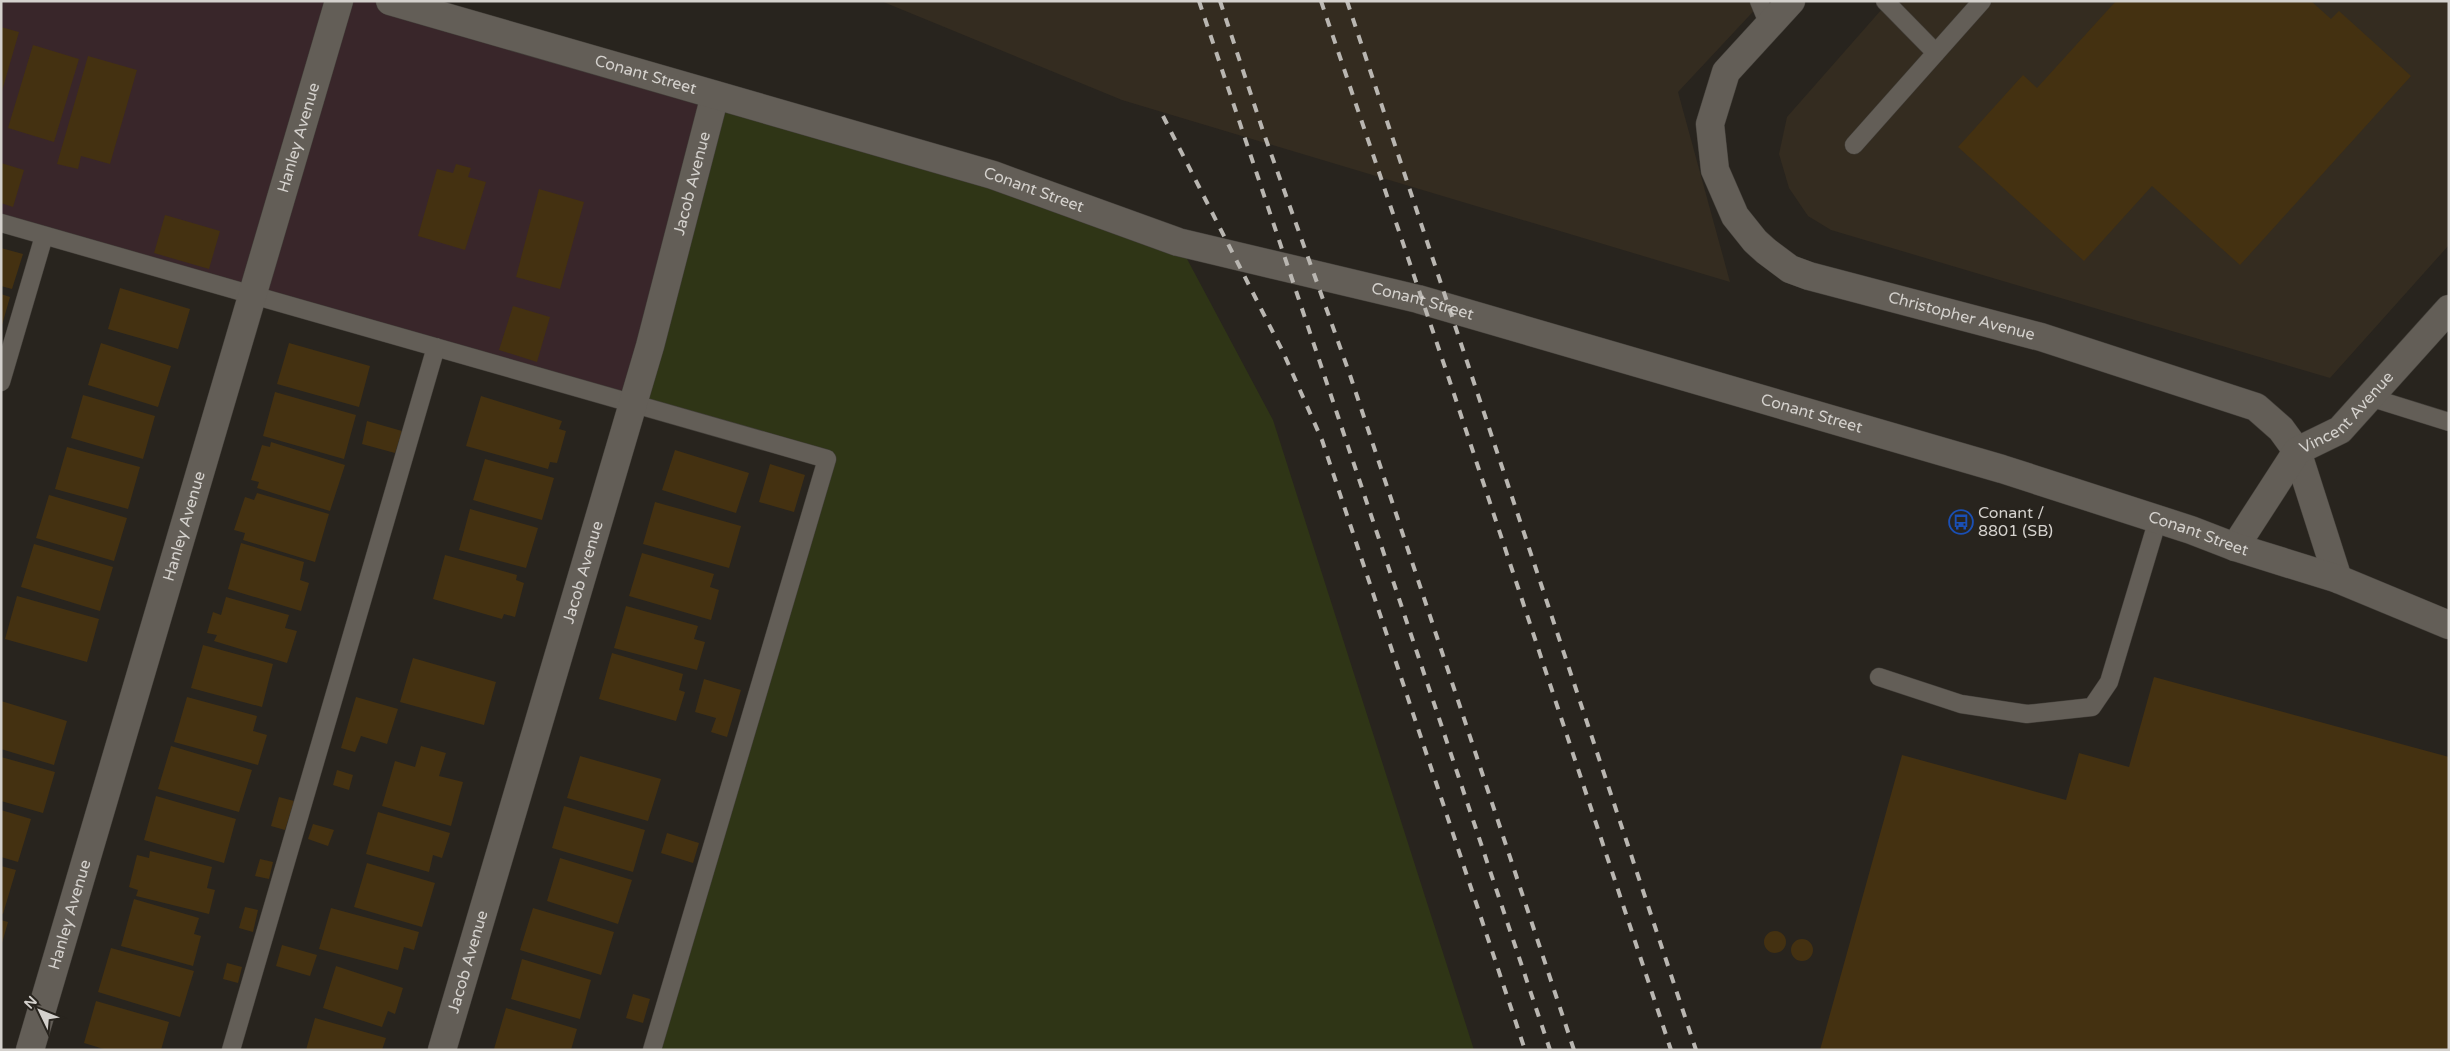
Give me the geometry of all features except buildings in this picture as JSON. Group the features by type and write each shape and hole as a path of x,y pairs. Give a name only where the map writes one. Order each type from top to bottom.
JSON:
{"street":[{"name":"Hanley Avenue","path":"30,1050 339,1"},
{"name":"Conant Street","path":"390,1 993,175 1178,242 1418,300 1994,467 2338,579 2449,625"},
{"name":"Christopher Avenue","path":"1791,1 1764,13 1726,72 1710,124 1715,170 1734,216 1755,241 1790,269 1809,276 2041,337 2256,407 2281,429 2296,451 2338,579"},
{"name":"Jacob Avenue","path":"442,1050 633,402 715,94"},
{"name":"Vincent Avenue","path":"2235,547 2296,451 2340,430 2449,309"}],"lane":[{"path":"1885,1 1936,53"},
{"path":"1854,145 1982,1"},
{"path":"1,223 252,296 633,402 827,459 652,1050"},
{"path":"1,382 44,236"},
{"path":"231,1050 436,347"},
{"path":"2369,397 2449,422"},
{"path":"1879,677 1961,704 2027,714 2092,707 2110,682 2158,519"}],"shaded area":[{"path":"1,1 390,1 715,95 633,402 1,223"},
{"path":"881,1 1763,1 1678,92 1730,282 1122,100"},
{"path":"1889,1 2449,1 2449,245 2330,378 1831,230 1808,216 1789,188 1779,154 1787,117"}],"green space":[{"path":"715,95 1178,242 1273,420 1474,1050 652,1050 827,459 633,402"}],"railway":[{"path":"1199,1 1550,1050"},
{"path":"1220,1 1264,134 1350,375 1574,1050"},
{"path":"1321,1 1449,379 1671,1050"},
{"path":"1347,1 1696,1050"},
{"path":"1163,116 1283,352 1322,440 1525,1050"}],"place":[{"name":"Conant / 8801 (SB)","path":"1961,522"}]}
